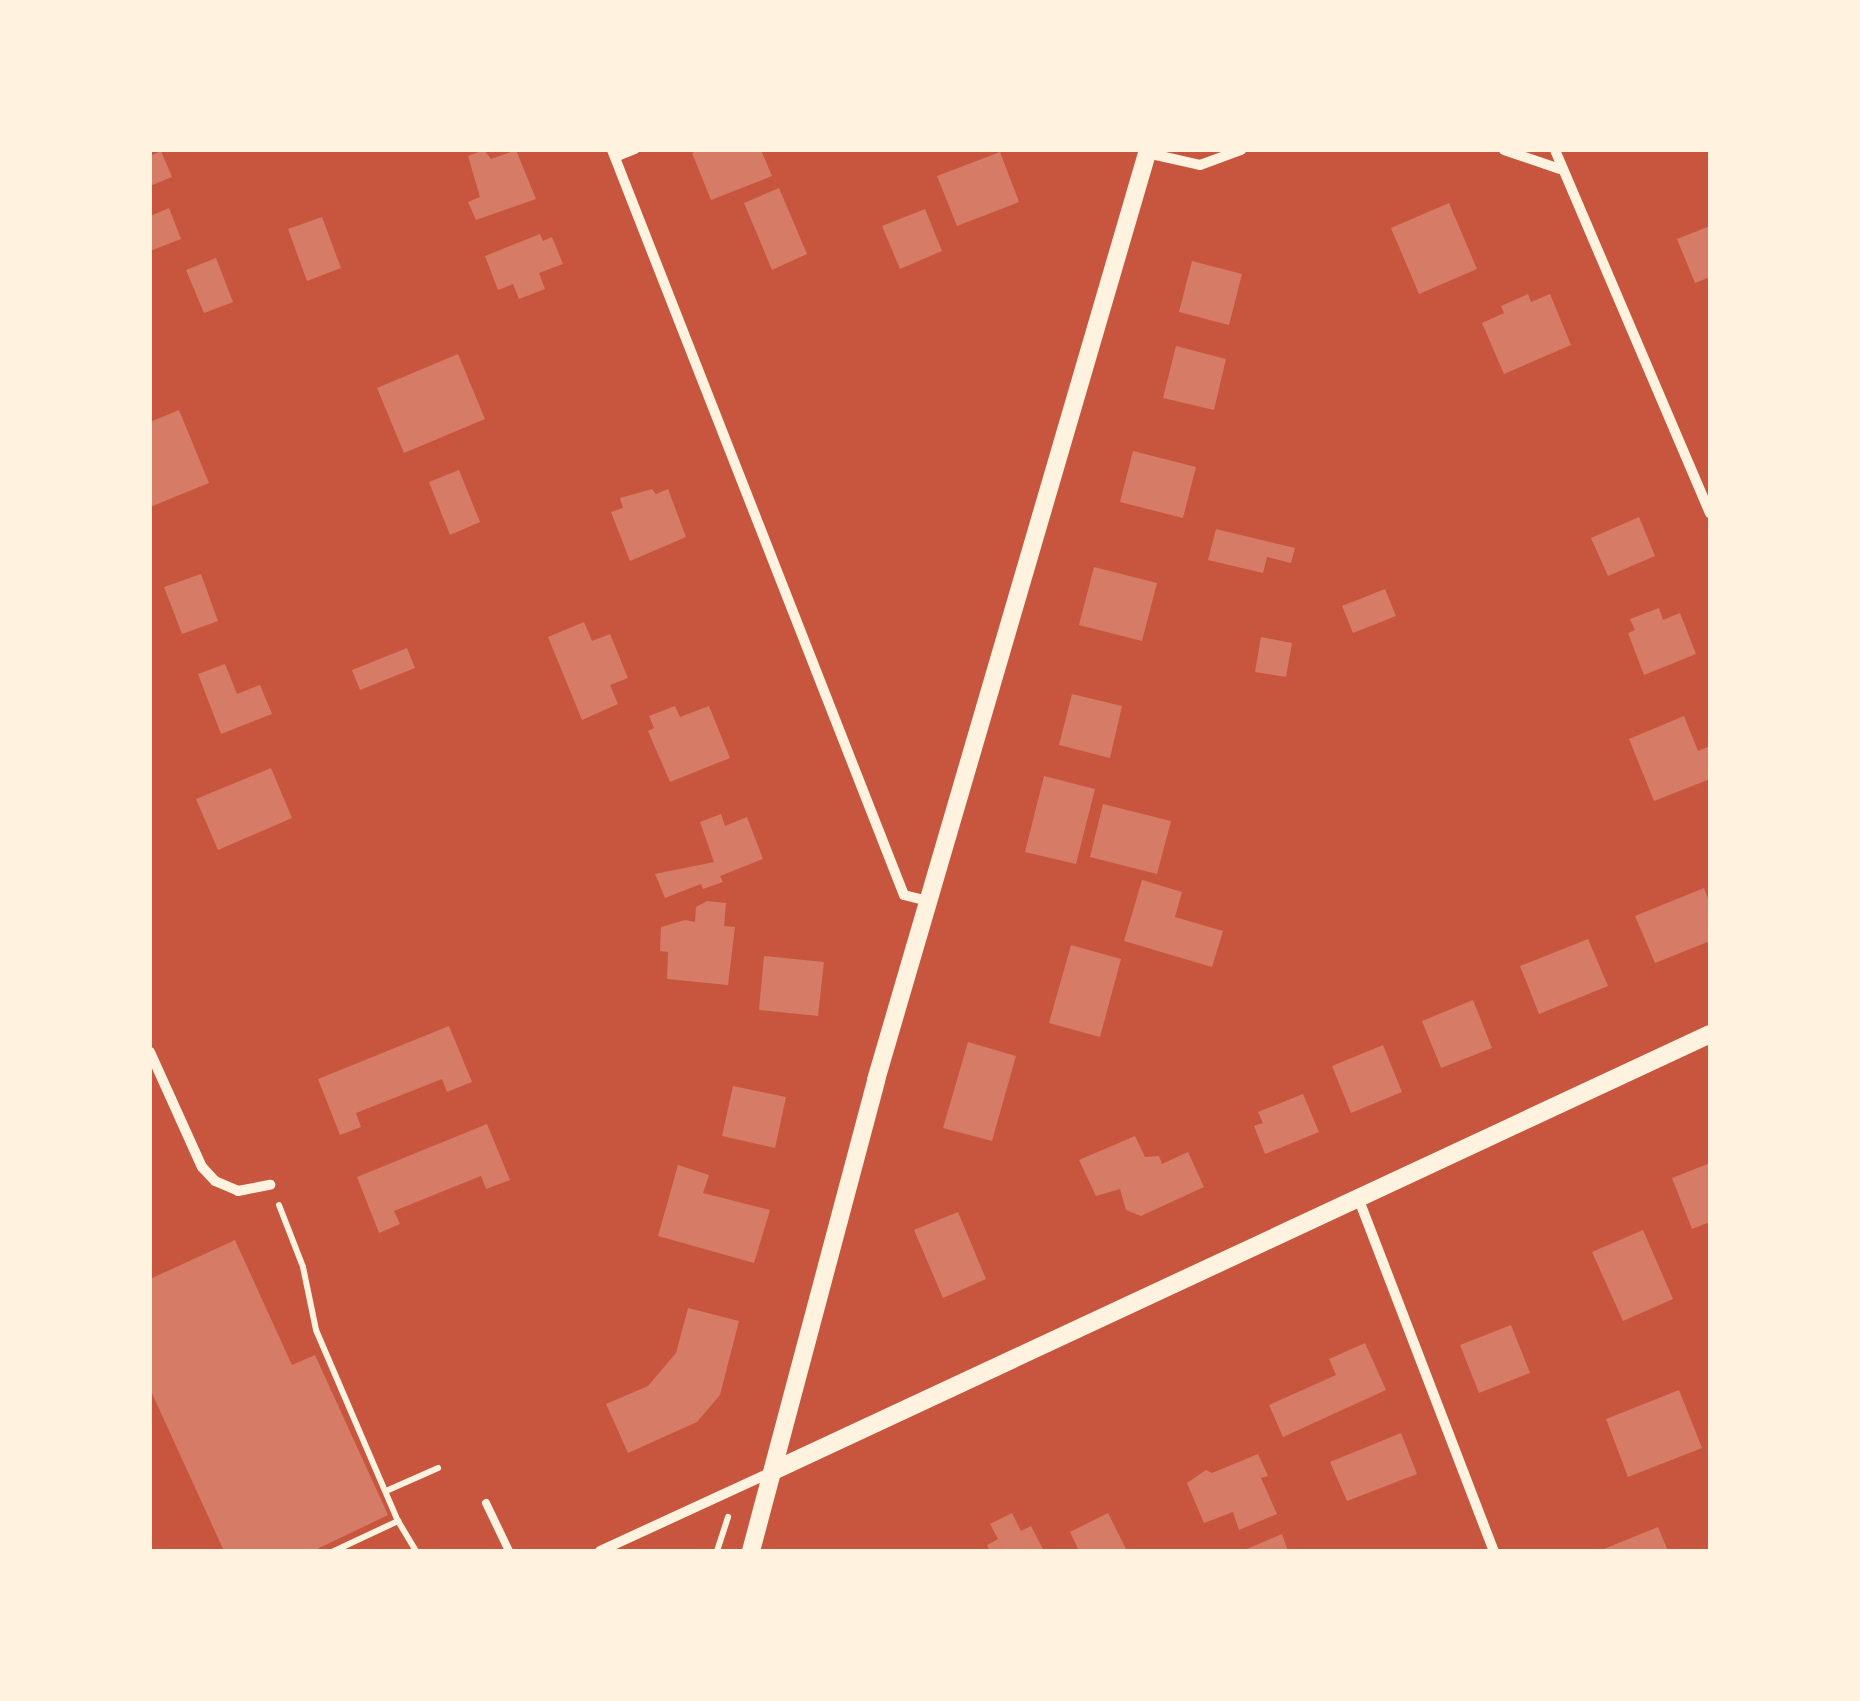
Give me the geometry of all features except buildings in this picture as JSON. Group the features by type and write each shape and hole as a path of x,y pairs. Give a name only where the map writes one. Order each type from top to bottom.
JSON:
{"street":[{"path":"751,1551 928,901 1148,152 1200,165 1241,150"},
{"path":"1504,150 1560,170"},
{"path":"1554,150 1710,512"},
{"path":"614,154 904,895 928,901"},
{"path":"600,1551 1710,1034"},
{"path":"150,1052 202,1167 215,1182 238,1191 270,1185"},
{"path":"1359,1200 1494,1551"}],"lane":[{"path":"614,154 635,150"},
{"path":"486,1503 509,1551"}],"path":[{"path":"270,1185 303,1267 316,1330 398,1521 416,1551"},
{"path":"386,1491 438,1468"},
{"path":"334,1551 398,1521"}]}
